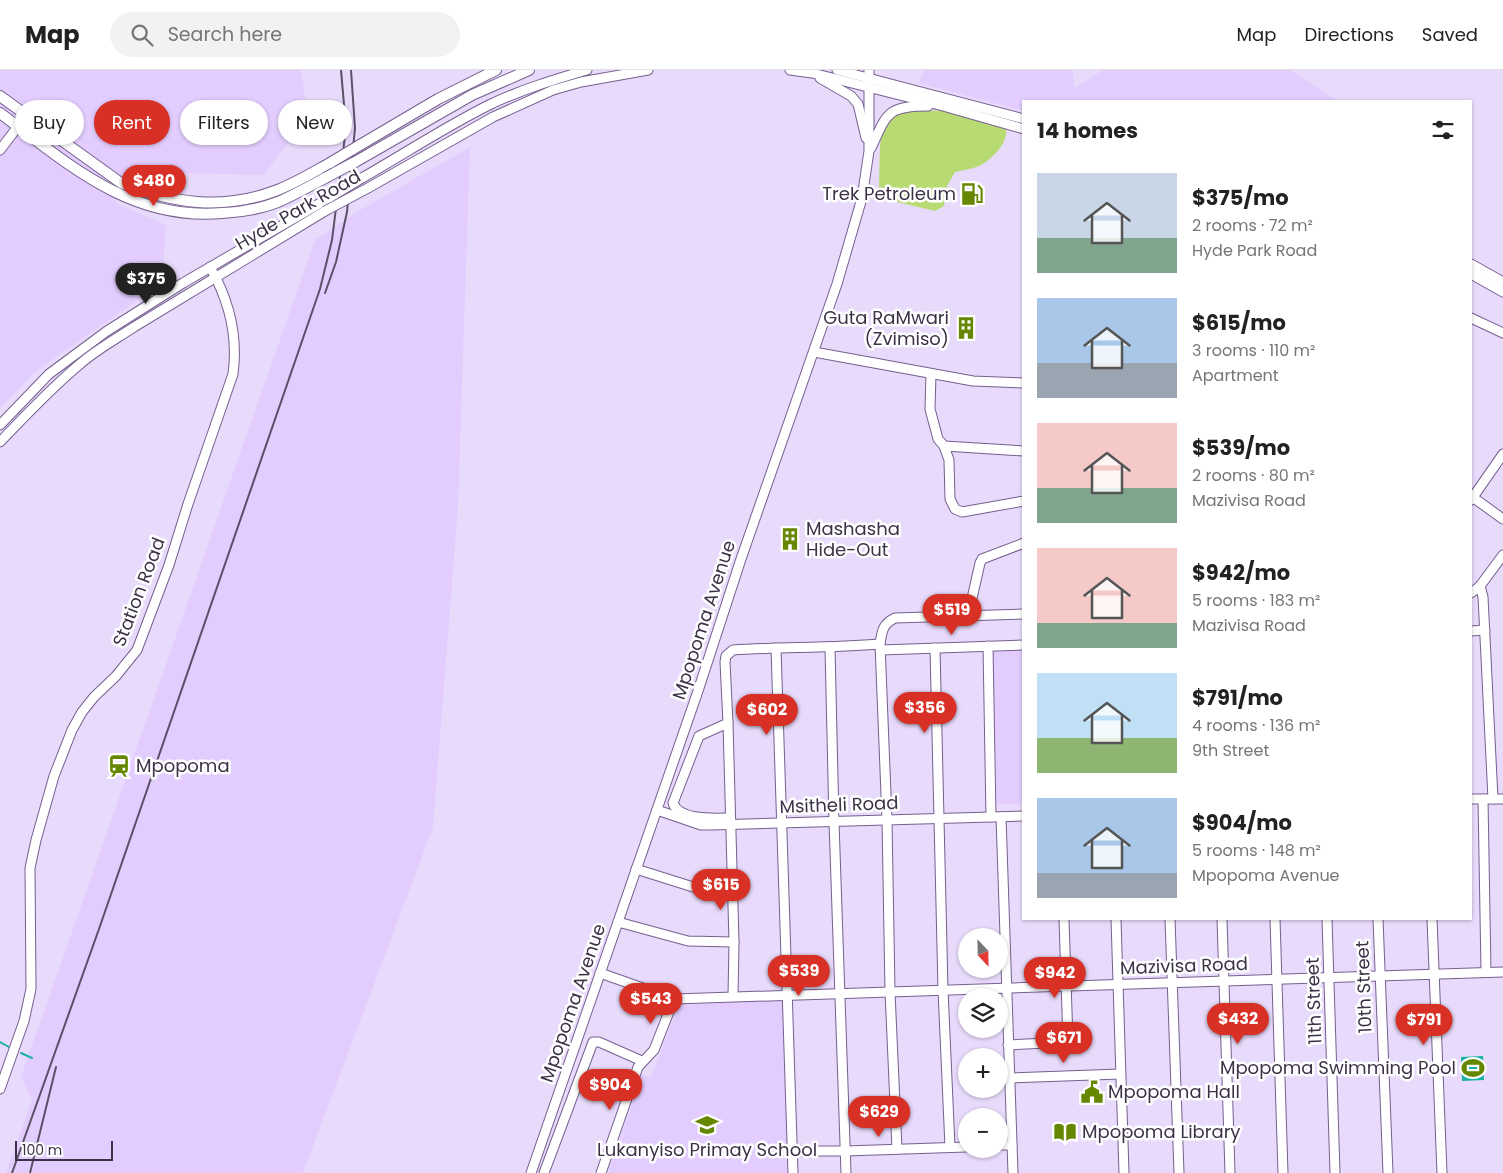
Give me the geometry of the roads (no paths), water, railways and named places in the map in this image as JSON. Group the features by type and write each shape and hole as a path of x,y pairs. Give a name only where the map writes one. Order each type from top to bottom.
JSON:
{"main road":[{"path":"67,145 121,183 169,199 197,203 228,202 268,193 299,180 438,99 496,70"},
{"path":"44,145 91,179 110,190 129,200 154,208 180,213 211,214 256,208 278,202 355,162 472,96 530,70"},
{"path":"0,96 15,108"},
{"path":"0,113 15,124"}],"street":[{"name":"Hyde Park Road","path":"0,425 49,374 77,352 107,331 210,267 488,106 536,86 587,70"},
{"name":"Hyde Park Road","path":"0,442 46,393 81,363 134,327 325,211 493,117 553,90 581,82 648,70"},
{"path":"790,70 870,79 942,106 1022,129"},
{"path":"837,70 1022,118"},
{"path":"812,73 851,96 858,104 869,151"},
{"name":"Mpopoma Avenue","path":"531,1173 837,284 862,198 869,151 870,79"},
{"path":"869,151 884,120 893,111 904,107 942,106"},
{"path":"0,150 15,130"},
{"path":"1472,265 1503,282"},
{"name":"Station Road","path":"0,1089 24,1021 32,989 30,868 54,776 72,730 82,712 94,697 116,676 137,650 233,374 236,354 234,332 216,277 210,267"},
{"path":"1472,275 1503,292"},
{"path":"1472,318 1503,333"},
{"path":"814,352 973,381 1022,383"},
{"path":"931,374 930,409 938,438 944,446 949,460 950,499 955,509 962,512 970,512 1022,501"},
{"path":"944,446 1022,451"},
{"path":"1503,454 1472,498 1503,519"},
{"path":"968,616 982,559 1022,544"},
{"path":"1472,592 1499,569 1503,555"},
{"path":"1480,586 1493,799"},
{"path":"897,1149 890,992 887,820 880,647 882,629 885,624 895,618 1022,614"},
{"path":"1472,631 1484,630"},
{"path":"733,996 734,942 726,656 733,650 776,648 935,648 1022,645"},
{"path":"988,646 1006,988"},
{"path":"776,648 793,1173"},
{"path":"830,648 846,1173"},
{"path":"935,648 943,990 950,1147"},
{"path":"728,723 699,736 672,803 677,810 698,818 730,822"},
{"path":"1472,799 1503,799"},
{"path":"1483,799 1486,972"},
{"name":"Msitheli Road","path":"657,810 701,824 1022,816"},
{"path":"636,869 693,887 732,888"},
{"path":"1008,1045 1068,1042 1064,920"},
{"path":"1116,920 1124,1173"},
{"path":"1170,920 1178,1173"},
{"path":"1222,920 1230,1173"},
{"path":"1275,920 1283,1173"},
{"name":"11th Street","path":"1327,920 1335,1173"},
{"name":"10th Street","path":"1378,920 1388,1173"},
{"path":"1432,920 1442,1173"},
{"path":"618,922 688,941 734,942"},
{"name":"Mazivisa Road","path":"1006,988 1380,974 1503,972"},
{"name":"Mazivisa Road","path":"600,973 674,999 958,990"},
{"path":"600,1173 638,1067 654,1050 674,999"},
{"path":"1008,1038 1013,1173"},
{"path":"544,1173 592,1042 599,1042 642,1061"},
{"path":"1009,1078 1120,1074"},
{"path":"793,1151 958,1146"}],"waterway":[{"path":"0,1042 9,1047"},
{"path":"21,1053 32,1058"}],"railway":[{"path":"12,1173 99,929 320,289 332,240 346,128 341,70"},
{"path":"325,293 336,262 347,212 355,128 351,70"},
{"path":"30,1173 56,1067"}],"place":[{"name":"Trek Petroleum","path":"972,194"},
{"name":"Guta RaMwari (Zvimiso)","path":"966,328"},
{"name":"Mashasha Hide-Out","path":"790,539"},
{"name":"Mpopoma","path":"119,766"},
{"name":"Mpopoma Swimming Pool","path":"1473,1068"},
{"name":"Mpopoma Hall","path":"1092,1092"},
{"name":"Lukanyiso Primay School","path":"707,1125"},
{"name":"Mpopoma Library","path":"1065,1132"}]}
